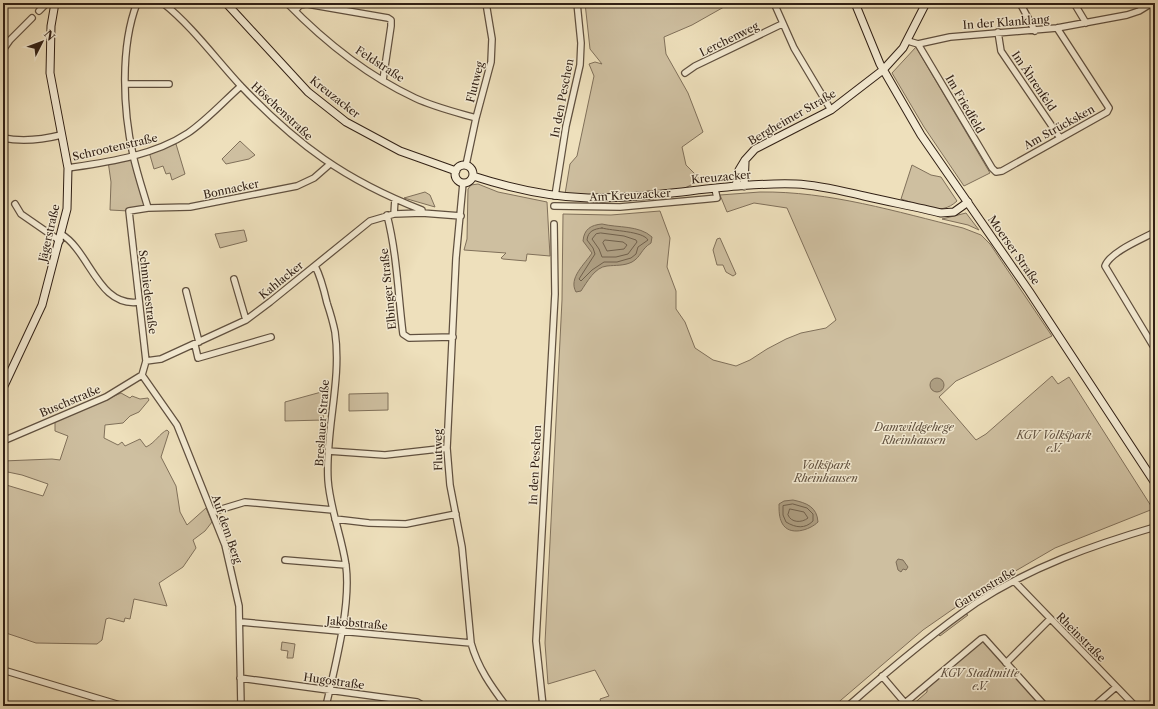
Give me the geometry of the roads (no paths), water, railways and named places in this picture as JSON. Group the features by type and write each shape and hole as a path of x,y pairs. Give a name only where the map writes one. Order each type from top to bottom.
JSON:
{"street":[{"path":"39,11 47,3"},
{"name":"Jägerstraße","path":"3,388 38,316 61,238 68,194 68,168 50,73 51,26 55,3"},
{"path":"137,3 129,34 126,84 128,125 133,156 148,208"},
{"name":"Höschenstraße","path":"163,3 193,33 241,86 294,138 330,164 395,199"},
{"name":"Kreuzacker","path":"226,3 308,92 341,118 366,134 400,151 456,171"},
{"name":"Feldstraße","path":"287,3 321,34 383,80 414,98 476,118"},
{"name":"Flutweg","path":"466,165 476,118 489,70 492,48 486,3"},
{"name":"In den Peschen","path":"555,196 566,126 580,65 581,43 577,3"},
{"path":"774,3 782,24 831,110"},
{"name":"Moerser Straße","path":"853,3 883,70 921,135 1029,291 1155,483"},
{"name":"Bergheimer Straße","path":"736,186 738,174 745,160 756,149 831,110 883,70 908,41 926,3"},
{"path":"1020,3 1035,31"},
{"path":"1074,3 1086,23"},
{"path":"1152,3 1155,8"},
{"name":"In der Klanklang","path":"908,41 918,44 950,37 1057,28 1127,15 1139,11 1152,3"},
{"path":"295,11 300,5 307,4 388,18 391,20 383,80"},
{"path":"3,50 10,40 32,18"},
{"name":"Lerchenweg","path":"685,73 695,66 782,24"},
{"name":"Am Strücksken","path":"996,172 1002,171 1107,112 1109,108 1057,28"},
{"name":"Im Ährenfeld","path":"998,32 1001,51 1060,138"},
{"name":"Im Friedfeld","path":"918,44 957,112 996,172"},
{"path":"126,84 169,83"},
{"name":"Schrootenstraße","path":"68,168 133,156 164,146 189,133 241,86"},
{"path":"3,138 18,141 61,136"},
{"name":"Bergheimer Straße","path":"744,186 745,160"},
{"name":"Bonnacker","path":"129,211 148,208 190,207 297,186 314,178 330,164"},
{"path":"466,165 472,169 473,176 469,181 463,183 456,177 456,171 459,167 466,165"},
{"name":"Kreuzacker","path":"473,176 515,188 555,196 604,198 706,190 736,186 796,184 832,188 941,214 954,212 968,202"},
{"name":"Flutweg","path":"463,183 456,258 447,448 450,485 462,547 471,643 475,659 506,706"},
{"name":"Am Kreuzacker","path":"554,206 607,208 717,198 715,189"},
{"path":"706,190 707,199"},
{"path":"394,214 395,199"},
{"name":"Kahlacker","path":"395,199 422,210 422,213"},
{"path":"15,204 21,214 61,238 70,241 107,292 126,302 139,302"},
{"name":"Schmiedestraße","path":"129,211 146,361 142,375"},
{"name":"Kahlacker","path":"146,361 161,359 197,344 246,320 370,221 394,214 422,213 461,216"},
{"name":"Elbinger Straße","path":"387,215 393,241 397,290 403,334 409,338 453,337"},
{"name":"In den Peschen","path":"543,706 536,641 555,294 554,224"},
{"path":"1155,232 1114,255 1107,261 1105,266 1155,349"},
{"name":"Breslauer Straße","path":"315,266 320,274 335,332 336,368 328,452 328,480 333,510 346,565 347,582 342,632 326,706"},
{"path":"234,279 246,320"},
{"path":"186,291 197,344 198,358 271,337"},
{"name":"Buschstraße","path":"3,441 106,397 142,375"},
{"name":"Auf dem Berg","path":"142,375 177,425 225,545 240,606 241,706"},
{"path":"328,452 391,455 447,448"},
{"path":"212,512 245,502 333,510"},
{"path":"335,519 369,523 406,524 456,514"},
{"name":"Gartenstraße","path":"848,706 935,633 977,603 1014,581 1082,550 1155,527"},
{"path":"285,560 346,565"},
{"name":"Rheinstraße","path":"1014,581 1135,706"},
{"path":"1006,663 1050,619"},
{"name":"Jakobstraße","path":"240,622 471,643"},
{"path":"882,676 905,703 983,638 1045,706"},
{"path":"3,670 123,706"},
{"name":"Hugostraße","path":"240,678 416,702 424,706"},
{"path":"1094,706 1116,687"},
{"path":"99,706 100,700"}],"water":[{"path":"602,224 641,230 652,237 651,243 632,262 623,265 607,266 599,269 581,291 576,292 574,282 578,271 592,253 583,241 585,233 589,228"},
{"path":"934,378 940,378 944,382 944,388 940,392 934,392 930,388 930,382"},
{"path":"793,500 810,506 816,513 818,522 810,528 800,531 789,530 785,527 780,518 779,504 784,501"},
{"path":"898,559 903,560 908,567 906,570 903,569 901,572 898,570 896,562"}],"park label":[{"name":"Damwildgehege Rheinhausen","path":"914,433"},
{"name":"KGV Volkspark e.V.","path":"1054,441"},
{"name":"Volkspark Rheinhausen","path":"826,471"},
{"name":"KGV Stadtmitte e.V.","path":"980,679"}]}
